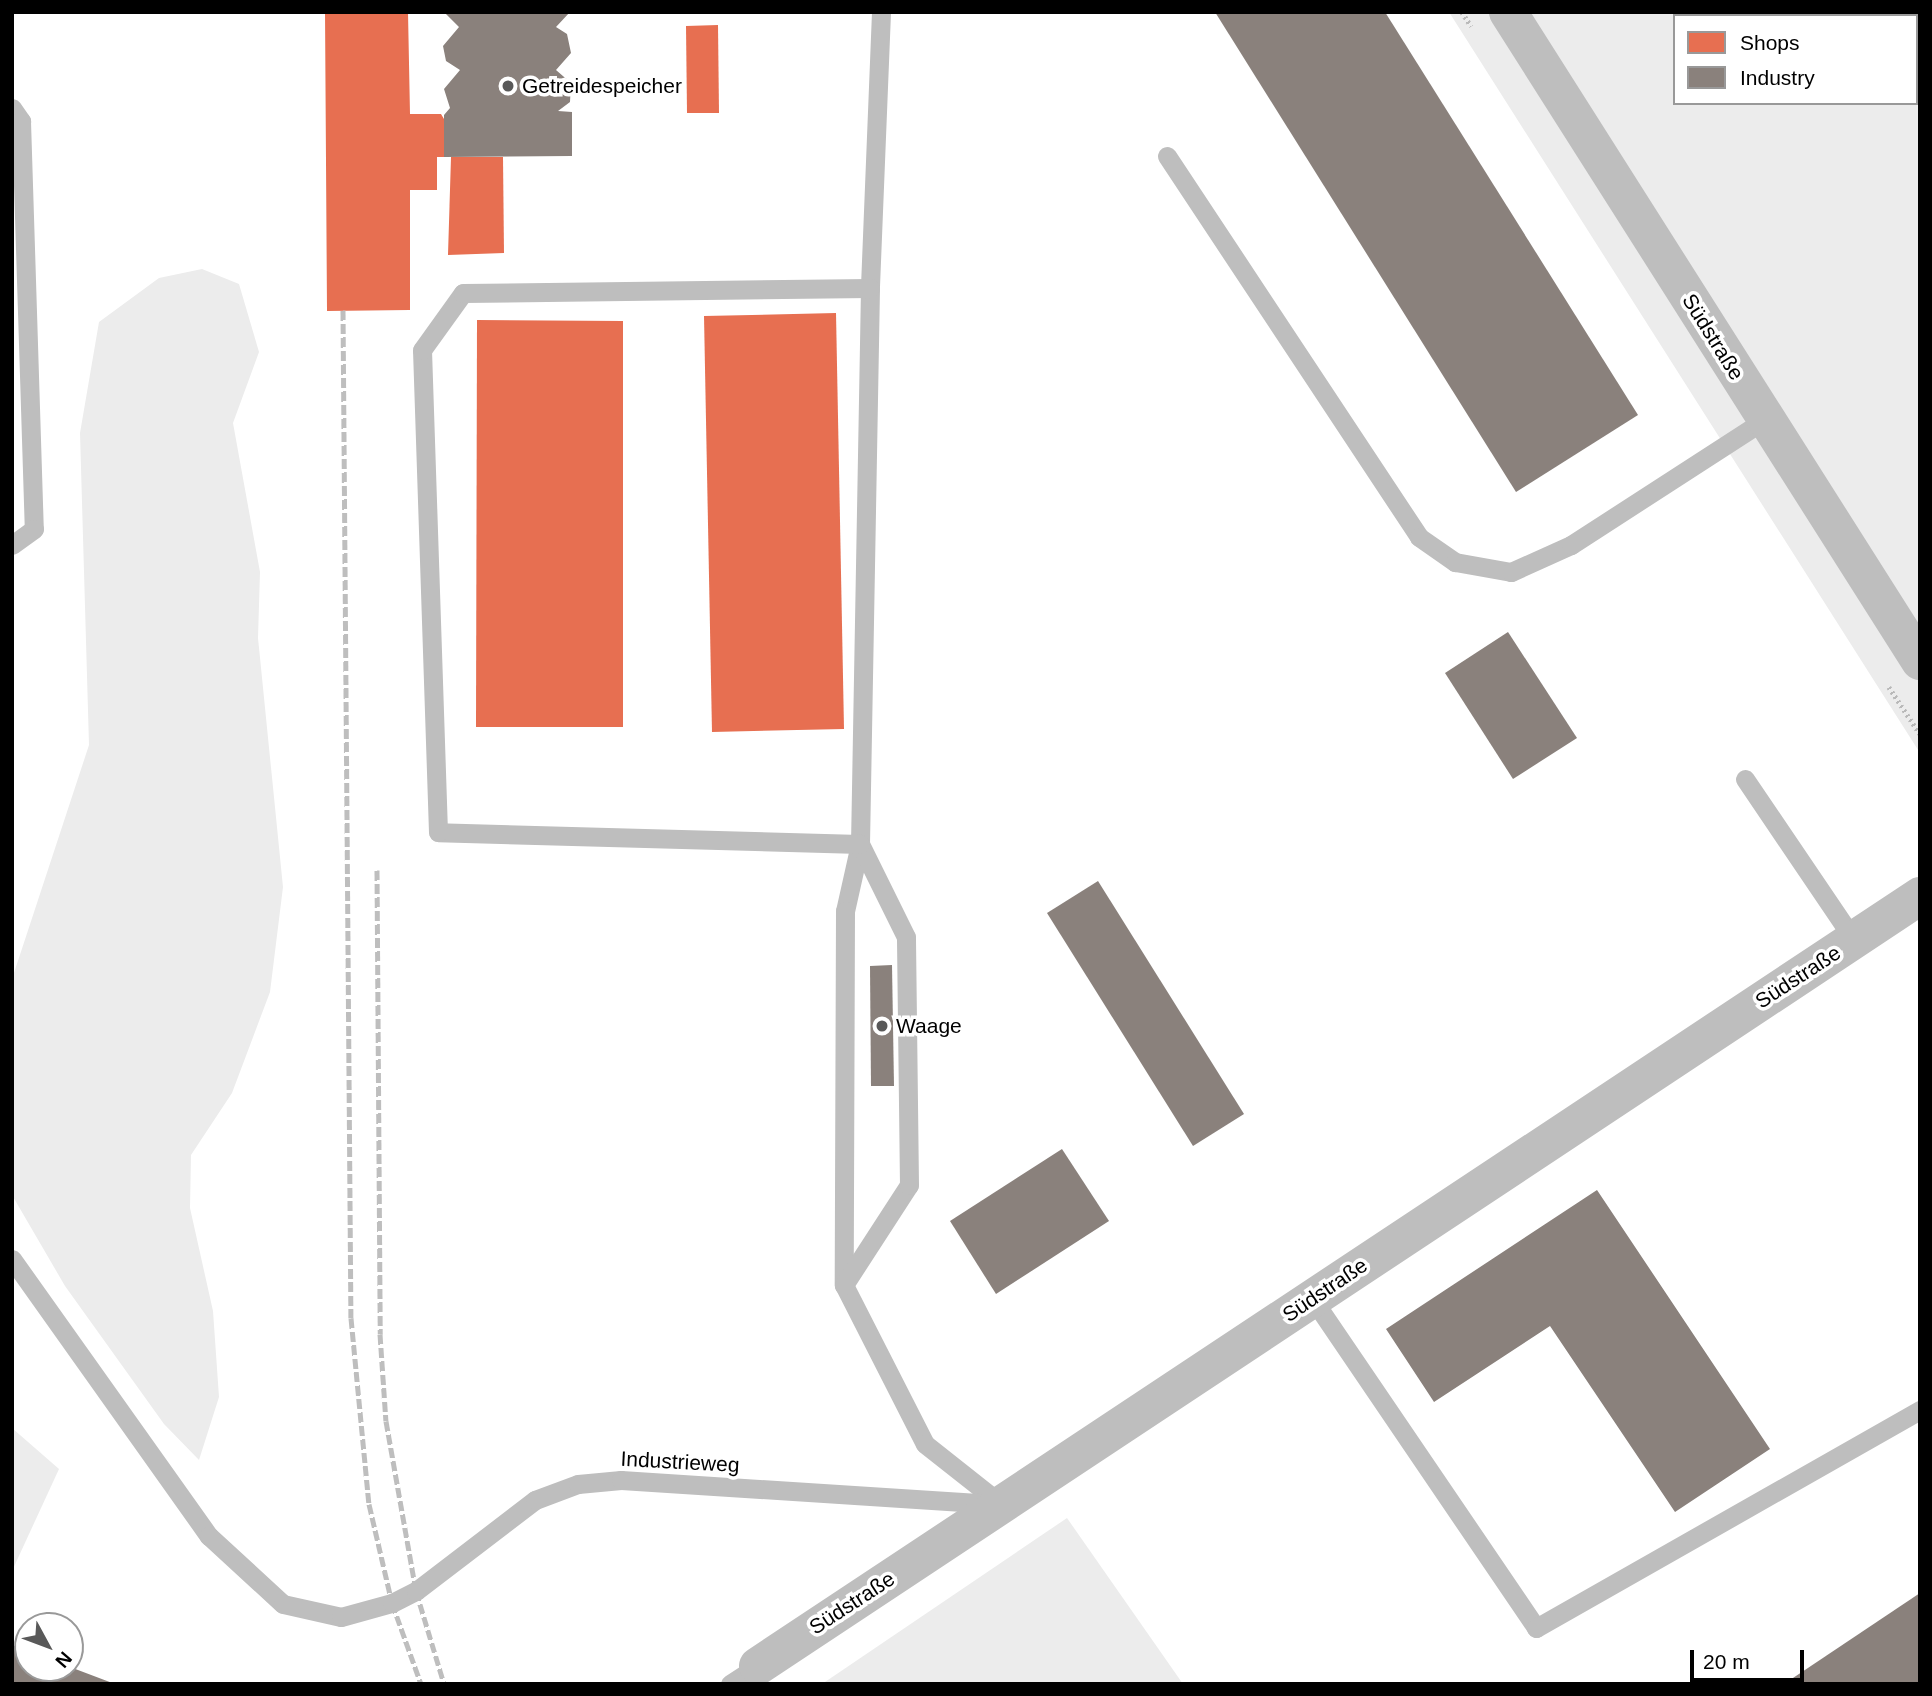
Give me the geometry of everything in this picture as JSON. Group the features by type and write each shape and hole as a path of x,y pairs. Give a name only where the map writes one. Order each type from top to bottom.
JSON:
{"street":[{"name":"Südstraße","path":"1507,12 1920,661"},
{"name":"Südstraße","path":"744,1675 1920,896"}],"lane":[{"path":"881,12 870,289 860,844 845,911 844,1285 925,1444 1001,1504"},
{"path":"12,108 21,121 34,529 12,545"},
{"path":"1167,156 1419,537 1455,562 1511,572 1571,545 1766,419"},
{"path":"860,844 438,832 422,350 463,293 870,289"},
{"path":"1745,779 1854,940"},
{"path":"844,1285 909,1185 906,937 860,844"},
{"name":"Industrieweg","path":"12,1259 209,1536 282,1604 341,1617 393,1603 416,1591 535,1500 578,1484 621,1480 1001,1504"},
{"path":"1312,1298 1536,1628 1920,1410"}],"shaded area":[{"path":"1449,12 1920,12 1920,753"},
{"path":"202,269 239,284 259,352 233,423 260,572 258,638 283,887 270,992 232,1093 191,1155 190,1208 213,1311 219,1397 199,1460 164,1424 65,1286 12,1195 12,979 89,745 80,433 99,322 159,278"},
{"path":"12,1428 59,1469 12,1571"},
{"path":"1067,1518 1183,1684 822,1684"}],"building: Shops":[{"path":"325,12 408,12 410,114 441,114 444,119 444,157 437,157 437,190 410,190 410,310 327,311"},
{"path":"718,25 719,113 687,113 686,26"},
{"path":"451,157 503,157 504,253 448,255"},
{"path":"836,313 844,729 712,732 704,316"},
{"path":"477,320 623,321 623,727 476,727"}],"building: Industry":[{"name":"Getreidespeicher","path":"444,12 570,12 556,27 567,34 571,53 556,70 571,83 570,102 558,111 572,112 572,156 444,157 444,115 450,108 444,89 460,70 446,61 443,46 459,27"},
{"path":"1215,12 1385,12 1638,415 1516,492"},
{"path":"1508,632 1577,738 1513,779 1445,673"},
{"path":"1098,881 1244,1114 1193,1146 1047,913"},
{"name":"Waage","path":"892,965 894,1086 871,1086 870,966"},
{"path":"1062,1149 1109,1221 996,1294 950,1221"},
{"path":"1597,1190 1770,1449 1675,1512 1550,1326 1434,1402 1386,1329"},
{"path":"1920,1593 1920,1684 1784,1684"},
{"path":"12,1645 14,1682 84,1682 84,1672 115,1684 12,1684"}],"railway":[{"path":"343,310 351,1318 369,1504 392,1603 421,1684"},
{"path":"377,870 380,1334 386,1421 416,1591 444,1684"}],"place":[{"name":"Getreidespeicher","path":"508,86"},
{"name":"Waage","path":"882,1026"}]}
